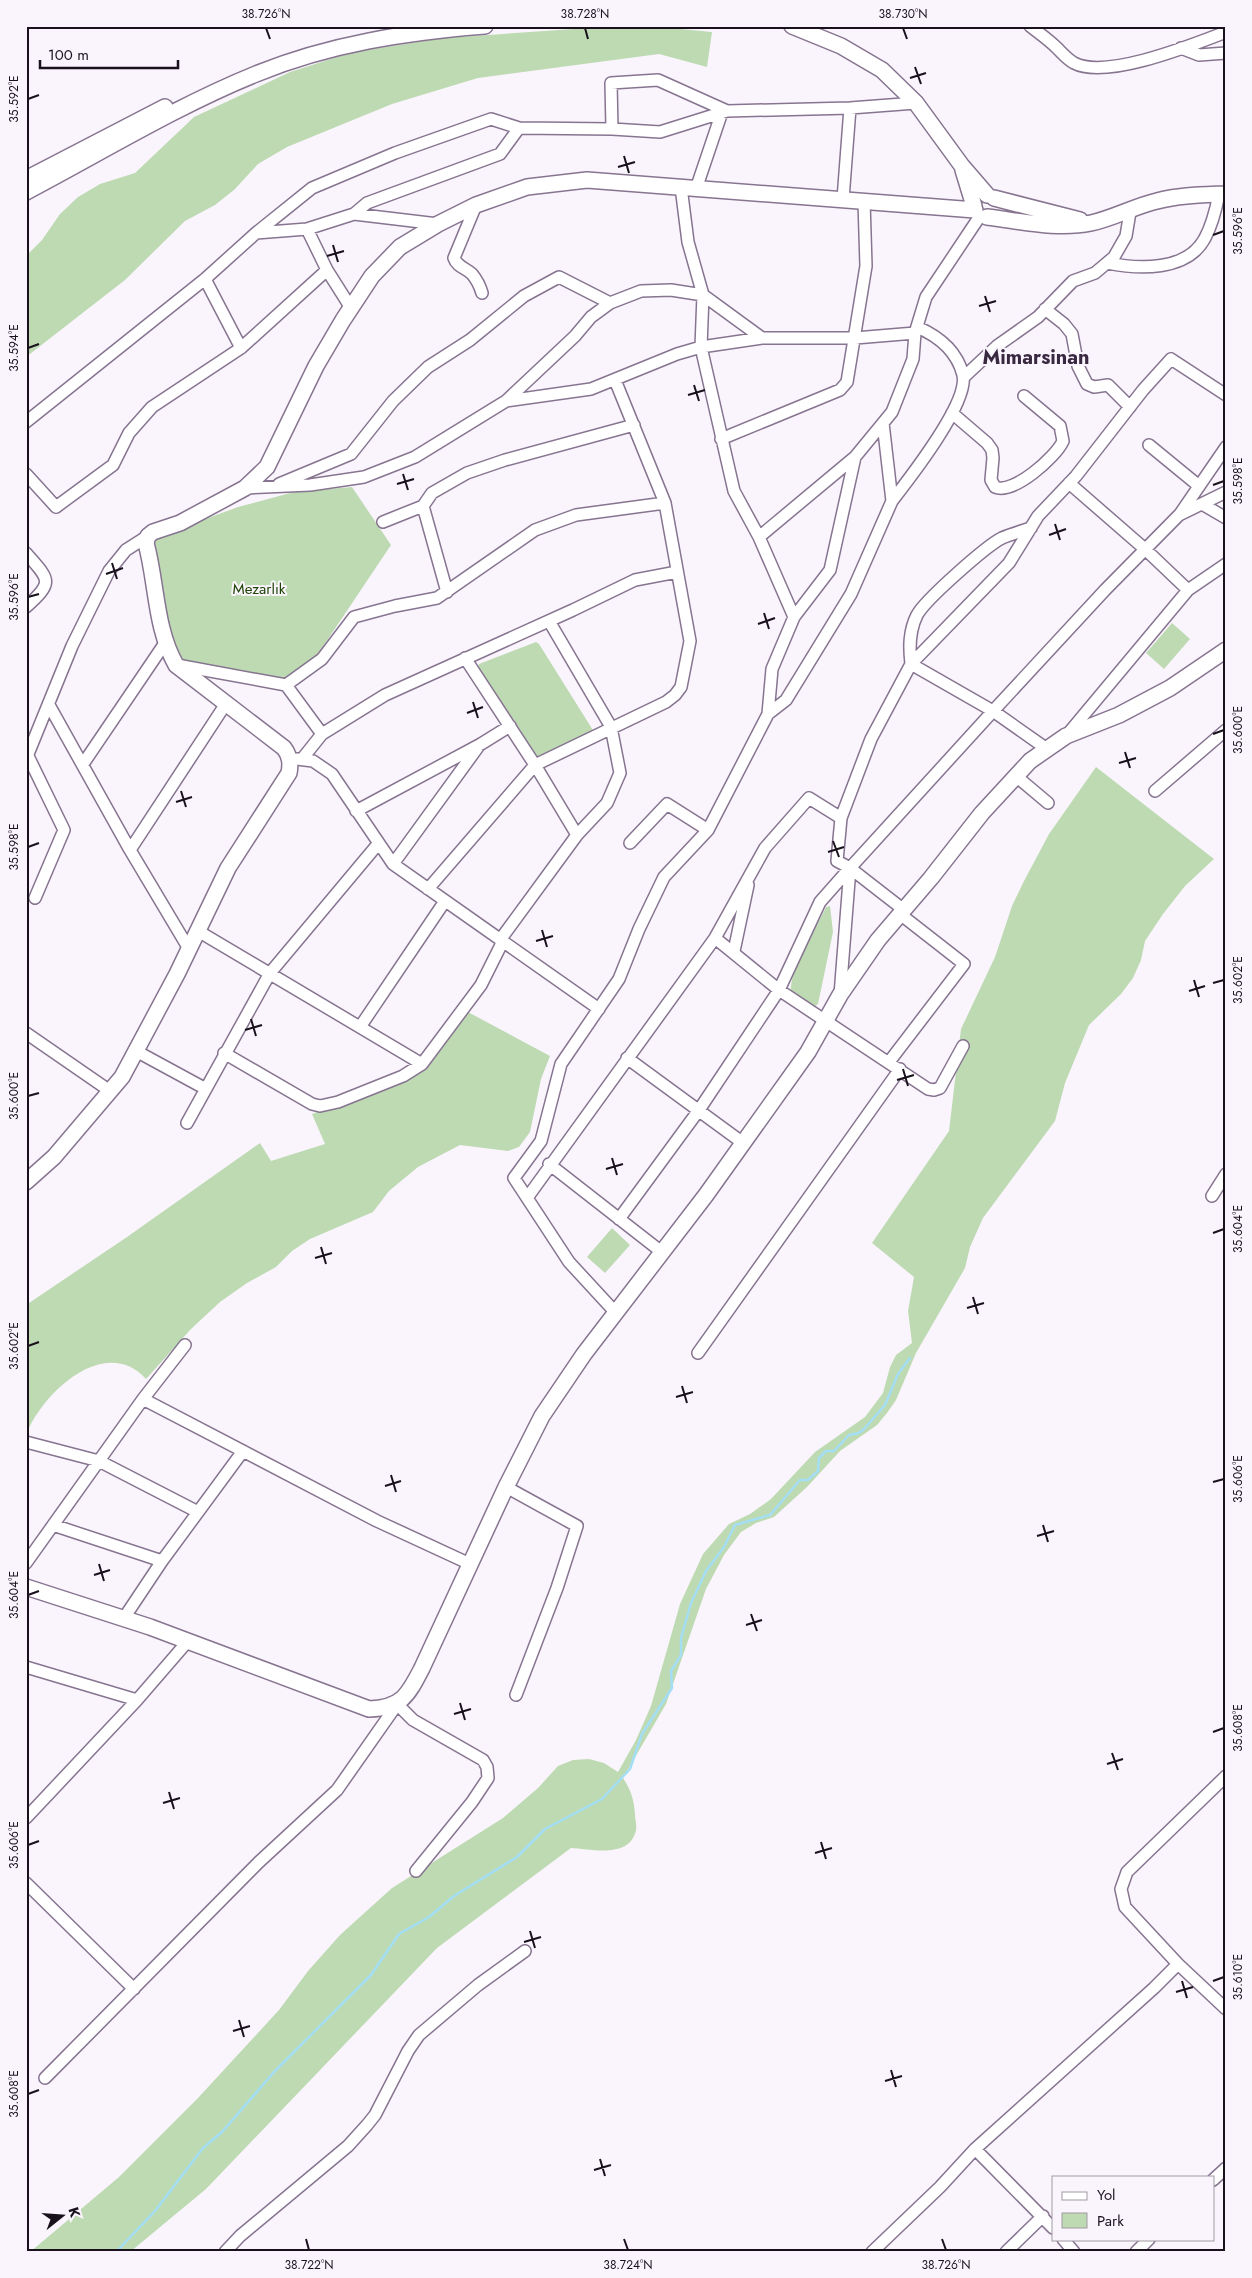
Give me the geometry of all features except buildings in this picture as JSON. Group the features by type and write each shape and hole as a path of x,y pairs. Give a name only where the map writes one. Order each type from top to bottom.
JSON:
{"street":[{"path":"26,179 130,124 265,60 358,32 394,26"},
{"path":"26,192 213,93 256,74 347,45 396,35 485,26"},
{"path":"792,26 841,46 882,70 916,104 962,166 991,196 996,210 979,212"},
{"path":"1030,26 1057,48 1067,59 1086,68 1099,69 1121,65 1181,48 1226,32"},
{"path":"1181,48 1199,55 1226,53"},
{"path":"612,129 611,83 658,80 724,112"},
{"path":"26,422 205,279 256,233 312,188 395,153 492,118 519,128 612,129 660,132 724,112 916,104"},
{"path":"843,199 850,108"},
{"path":"724,112 688,188 688,242 703,295 701,347 734,491 759,537 794,617"},
{"path":"256,233 307,229 354,214 367,203 500,154 519,128"},
{"path":"962,166 979,212"},
{"path":"35,898 64,830 27,758 72,646 109,571 126,550 153,532 180,523 245,488 267,467 316,366 372,276 400,247 438,224 476,205 527,187 587,180 843,199 979,212 1062,226 1091,223 1130,212 1155,201 1224,191 1204,240 1184,258 1150,268 1128,267 1107,263"},
{"path":"991,196 1091,223"},
{"path":"721,439 840,390 848,382 866,266 864,201"},
{"path":"476,205 454,258 456,264 474,277 482,292"},
{"path":"759,537 855,457 892,412 913,359 916,330 926,297 979,212"},
{"path":"768,714 786,700 851,594 892,501 927,455 952,413 957,404 964,377 998,346 1045,309 1073,281 1095,273 1114,257 1126,236 1130,212"},
{"path":"354,214 438,224"},
{"path":"307,229 327,270 351,308"},
{"path":"28,478 56,507 114,464 129,433 152,407 241,348 327,270"},
{"path":"271,487 351,454 393,402 428,367 470,340 533,291 559,277 610,303"},
{"path":"205,279 241,348"},
{"path":"245,488 310,485 364,477 415,456 506,402 575,336 591,317 610,303 641,291 671,290 703,295 762,338"},
{"path":"1045,309 1064,324 1072,334 1078,366 1087,384 1094,387 1108,385 1130,407"},
{"path":"506,402 591,389 677,354 701,347 762,338 855,338 916,330 933,334 947,346 957,360 964,377"},
{"path":"889,1062 964,964 850,868 837,861 841,818 871,739 911,664 1009,563 1038,516 1069,483 1171,359 1226,395"},
{"path":"428,889 535,765 666,702 675,695 681,686 690,641 665,503 615,380"},
{"path":"952,413 987,442 993,458 991,480 995,486 1006,488 1034,473 1058,450 1063,441 1060,426 1024,396"},
{"path":"883,423 892,501"},
{"path":"383,522 423,506 432,493 467,473 505,460 634,425"},
{"path":"1149,445 1199,486"},
{"path":"619,1219 699,1110 779,990 820,902 993,711 1179,515 1226,447"},
{"path":"616,1313 569,1262 514,1178 542,1141 561,1064 620,979 639,929 664,877 708,830 768,714 772,669 794,617 830,570 855,457"},
{"path":"1069,483 1146,550 1188,590"},
{"path":"1179,515 1226,492"},
{"path":"286,685 322,659 354,617 395,606 437,598 535,530 576,515 665,503"},
{"path":"1202,504 1226,518"},
{"path":"423,506 447,592"},
{"path":"911,664 909,647 911,629 918,613 962,568 1001,538 1031,528"},
{"path":"148,536 146,543 165,643 176,665 227,702 296,759 313,761 327,770 394,864 599,1009"},
{"path":"26,552 46,580 44,590 26,607"},
{"path":"1066,736 1188,590 1225,563"},
{"path":"26,1182 54,1157 122,1077 189,949 228,868 296,759 322,734 385,695 635,580 677,572"},
{"path":"224,1053 312,1104 320,1106 338,1102 403,1076 422,1064 481,985 501,941 577,835 607,803 620,773 611,728 549,621"},
{"path":"82,764 165,643"},
{"path":"44,2078 259,1862 337,1790 398,1704 409,1694 506,1487 542,1416 584,1354 663,1253 808,1052 824,1020 878,940 982,813 1030,761 1066,736 1119,715 1170,688 1226,650"},
{"path":"466,658 535,765 577,835"},
{"path":"911,664 993,711 1047,749"},
{"path":"176,665 286,685 322,734"},
{"path":"130,850 227,702"},
{"path":"49,705 130,850 189,949"},
{"path":"356,811 510,726"},
{"path":"1156,791 1226,730"},
{"path":"394,864 480,744"},
{"path":"1016,776 1048,803"},
{"path":"527,1198 549,1164 715,938 765,848 809,798 841,818"},
{"path":"630,843 667,804 708,830"},
{"path":"187,1123 224,1053 270,973 378,844"},
{"path":"840,995 850,868"},
{"path":"734,951 750,874"},
{"path":"360,1027 444,901"},
{"path":"198,931 422,1064"},
{"path":"715,938 734,951 779,990 928,1089 938,1090 940,1088 963,1046"},
{"path":"26,1033 110,1091"},
{"path":"136,1051 206,1089"},
{"path":"627,1058 743,1143"},
{"path":"698,1353 900,1070"},
{"path":"549,1164 663,1253"},
{"path":"1212,1196 1226,1174"},
{"path":"26,1563 143,1399 185,1345"},
{"path":"143,1399 377,1521 470,1564"},
{"path":"26,1442 99,1461 198,1512"},
{"path":"124,1618 162,1560 243,1450"},
{"path":"506,1487 577,1526 558,1588 516,1695"},
{"path":"53,1526 162,1560"},
{"path":"26,1587 124,1618 370,1709 384,1709 398,1704"},
{"path":"26,1818 137,1700 188,1641"},
{"path":"26,1667 137,1700"},
{"path":"398,1704 413,1720 483,1760 488,1771 488,1778 472,1802 416,1871"},
{"path":"1226,1776 1126,1872 1122,1880 1121,1889 1125,1907 1178,1964 1226,2009"},
{"path":"26,1883 134,1989"},
{"path":"225,2252 240,2236 348,2146 367,2125 375,2115 408,2050 419,2035 478,1985 525,1951"},
{"path":"872,2252 940,2187 975,2149 1154,1988 1178,1964"},
{"path":"975,2149 1052,2227"},
{"path":"1214,2179 1226,2168"},
{"path":"1006,2252 1042,2216"},
{"path":"1064,2240 1074,2252"},
{"path":"1136,2252 1149,2240"}],"green space":[{"path":"649,26 712,32 707,67 659,54 478,78 392,104 287,147 258,164 234,190 215,205 185,221 125,280 26,357 26,256 42,240 60,214 78,197 100,184 135,173 194,117 290,72 353,52 444,38"},
{"name":"Mezarlık","path":"352,487 391,545 316,657 281,681 180,659 166,615 153,545 156,537 238,507 294,492"},
{"path":"1172,623 1190,639 1164,669 1146,653"},
{"path":"536,642 596,735 535,762 476,676 479,664"},
{"path":"1096,767 1214,859 1185,886 1163,914 1145,941 1141,960 1133,978 1121,994 1089,1025 1065,1083 1055,1121 983,1218 970,1247 965,1268 916,1353 896,1400 887,1413 877,1425 840,1451 807,1487 774,1517 756,1523 741,1532 724,1555 706,1589 666,1704 623,1778 634,1804 636,1830 632,1839 618,1849 571,1848 437,1948 206,2189 130,2252 30,2252 119,2177 198,2098 279,2010 308,1971 340,1935 392,1888 503,1818 538,1788 558,1766 573,1760 589,1759 604,1763 618,1772 636,1740 651,1706 680,1604 703,1554 729,1524 750,1514 771,1499 815,1452 865,1417 883,1393 890,1367 896,1355 912,1343 908,1311 914,1277 872,1243 949,1131 961,1029 995,957 1012,906 1024,881 1049,834"},
{"path":"830,906 833,932 818,1004 814,1007 791,992 792,983 794,972 804,949 826,907"},
{"path":"466,1011 550,1056 541,1079 530,1132 519,1147 508,1151 460,1145 418,1167 389,1191 373,1212 310,1239 292,1251 276,1267 247,1283 220,1302 191,1329 146,1379 130,1367 112,1363 94,1366 77,1374 60,1387 46,1402 26,1435 26,1305 127,1237 260,1143 271,1161 325,1144 312,1114 406,1081"},
{"path":"612,1228 630,1245 605,1273 587,1257"}],"waterway":[{"path":"116,2252 155,2211 203,2148 222,2132 274,2072 371,1975 399,1934 429,1917 454,1896 517,1857 545,1829 602,1799 630,1769 642,1734 672,1688 671,1671 681,1655 681,1638 691,1603 706,1571 724,1547 735,1525 770,1515 800,1480 808,1480 818,1471 819,1458 826,1451 834,1451 849,1435 859,1433 864,1429 885,1405 898,1374 910,1358"}],"district":[{"name":"Mimarsinan","path":"1036,357"}]}
